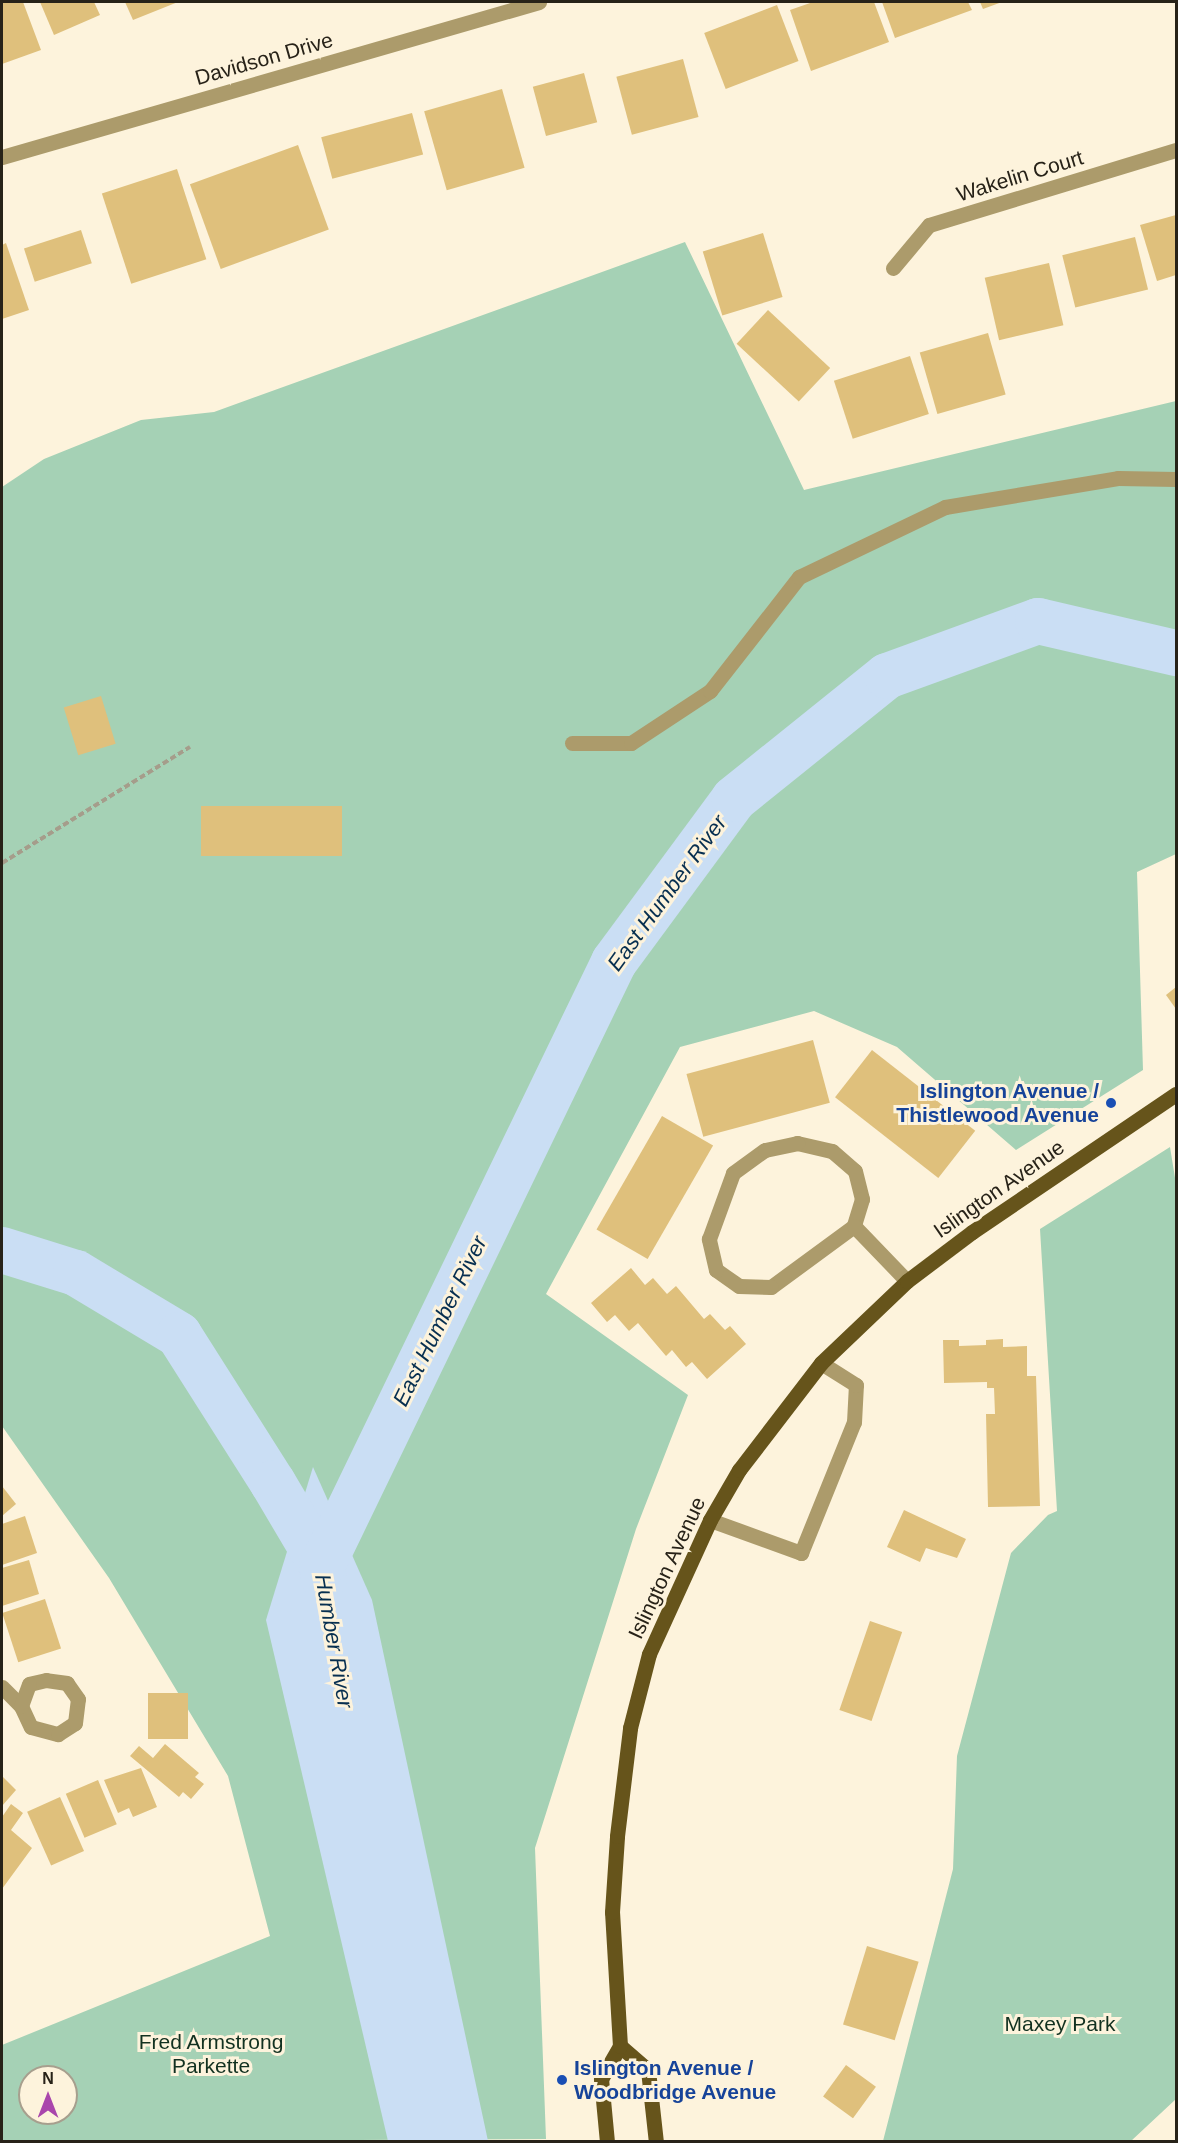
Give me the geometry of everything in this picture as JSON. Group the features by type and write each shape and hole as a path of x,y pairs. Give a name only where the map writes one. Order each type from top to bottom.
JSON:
{"main road":[{"name":"Islington Avenue","path":"620,2046 612,1912 617,1836 630,1728 649,1654 710,1520 739,1470 821,1363 907,1281 972,1232 1176,1094"},
{"path":"608,2142 601,2079 620,2046 648,2070 656,2142"}],"street":[{"name":"Davidson Drive","path":"2,157 539,2"},
{"name":"Wakelin Court","path":"893,268 929,225 1176,150"},
{"path":"572,743 631,742 710,691 799,577 945,507 1118,478 1176,479"},
{"path":"797,1143 832,1151 855,1171 862,1199 854,1226 771,1287 739,1287 716,1270 709,1239 733,1173 765,1150 797,1143"},
{"path":"854,1226 907,1281"},
{"path":"710,1520 801,1553 854,1422 856,1385 821,1363"},
{"path":"2,1687 21,1706"}],"path":[{"path":"2,863 190,747"}],"green space":[{"name":"Fred Armstrong Parkette","path":"685,242 804,490 1176,401 1176,854 1137,872 1143,1070 1016,1150 897,1047 814,1011 680,1047 546,1294 688,1395 636,1529 535,1848 546,2139 2,2142 2,2045 270,1936 228,1776 109,1578 2,1426 2,487 44,459 141,420 214,412"},
{"name":"Maxey Park","path":"1170,1147 1176,1184 1176,2099 1131,2141 883,2141 953,1869 957,1756 1011,1553 1048,1515 1057,1511 1040,1229"}],"water":[{"path":"313,1467 372,1600 488,2141 388,2141 266,1620"}],"building":[{"path":"2,2 23,2 41,50 2,64"},
{"path":"40,2 94,2 100,15 54,35"},
{"path":"125,2 178,2 133,20"},
{"path":"813,2 874,2 889,42 811,71 790,10"},
{"path":"882,2 968,2 972,10 895,38"},
{"path":"980,2 1002,2 983,9"},
{"path":"777,5 799,61 726,89 704,33"},
{"path":"683,59 699,117 632,135 616,77"},
{"path":"584,73 597,122 546,136 533,87"},
{"path":"502,89 525,168 447,190 424,111"},
{"path":"412,113 423,155 332,179 321,137"},
{"path":"298,145 329,230 221,269 190,184"},
{"path":"177,169 206,259 131,284 102,193"},
{"path":"1176,215 1176,275 1157,281 1140,225"},
{"path":"81,230 92,263 35,282 24,249"},
{"path":"763,233 783,297 722,315 703,251"},
{"path":"1135,237 1148,289 1075,308 1062,255"},
{"path":"6,243 29,310 2,319 2,245"},
{"path":"1049,263 1063,325 999,340 985,278"},
{"path":"768,310 830,368 799,402 737,344"},
{"path":"988,333 1006,395 937,414 920,353"},
{"path":"910,356 929,414 853,439 834,381"},
{"path":"101,696 116,744 78,755 64,707"},
{"path":"201,806 342,806 342,856 201,856"},
{"path":"1176,987 1176,1009 1166,995"},
{"path":"813,1040 830,1103 703,1137 686,1074"},
{"path":"872,1050 975,1131 938,1178 835,1097"},
{"path":"662,1116 713,1146 648,1259 596,1229"},
{"path":"631,1268 645,1285 653,1278 667,1294 676,1286 704,1319 710,1314 725,1330 730,1326 746,1344 707,1379 692,1362 686,1367 672,1350 666,1356 638,1323 629,1331 615,1315 607,1322 591,1303"},
{"path":"1003,1339 1003,1347 1027,1346 1027,1376 1036,1376 1040,1506 988,1507 986,1414 995,1414 994,1388 987,1388 987,1382 944,1383 943,1340 959,1340 959,1346 986,1345 986,1340"},
{"path":"2,1486 16,1504 2,1516"},
{"path":"904,1510 966,1539 957,1558 926,1548 920,1562 887,1547"},
{"path":"25,1516 37,1553 2,1565 2,1524"},
{"path":"29,1560 39,1594 2,1606 2,1568"},
{"path":"45,1599 61,1648 18,1662 2,1613"},
{"path":"870,1621 902,1632 872,1721 839,1710"},
{"path":"148,1693 188,1693 188,1739 148,1739"},
{"path":"165,1744 199,1773 195,1777 204,1784 191,1799 183,1792 179,1797 130,1756 139,1746 153,1758"},
{"path":"141,1768 157,1807 133,1817 129,1808 118,1813 104,1780"},
{"path":"2,1776 16,1790 2,1806"},
{"path":"98,1780 117,1824 85,1838 66,1794"},
{"path":"60,1797 84,1851 51,1866 27,1812"},
{"path":"11,1804 23,1813 11,1830 32,1848 2,1889 2,1817"},
{"path":"867,1946 919,1962 895,2040 843,2024"},
{"path":"846,2065 876,2087 853,2118 823,2097"}],"waterway":[{"name":"East Humber River","path":"322,1566 614,962 734,799 887,676 1038,621 1176,653"},
{"name":"Humber River","path":"2,1250 76,1273 179,1335 273,1483 322,1566 324,1578"}],"place":[{"name":"Islington Avenue / Thistlewood Avenue","path":"1111,1103"},
{"name":"Islington Avenue / Woodbridge Avenue","path":"562,2080"}]}
